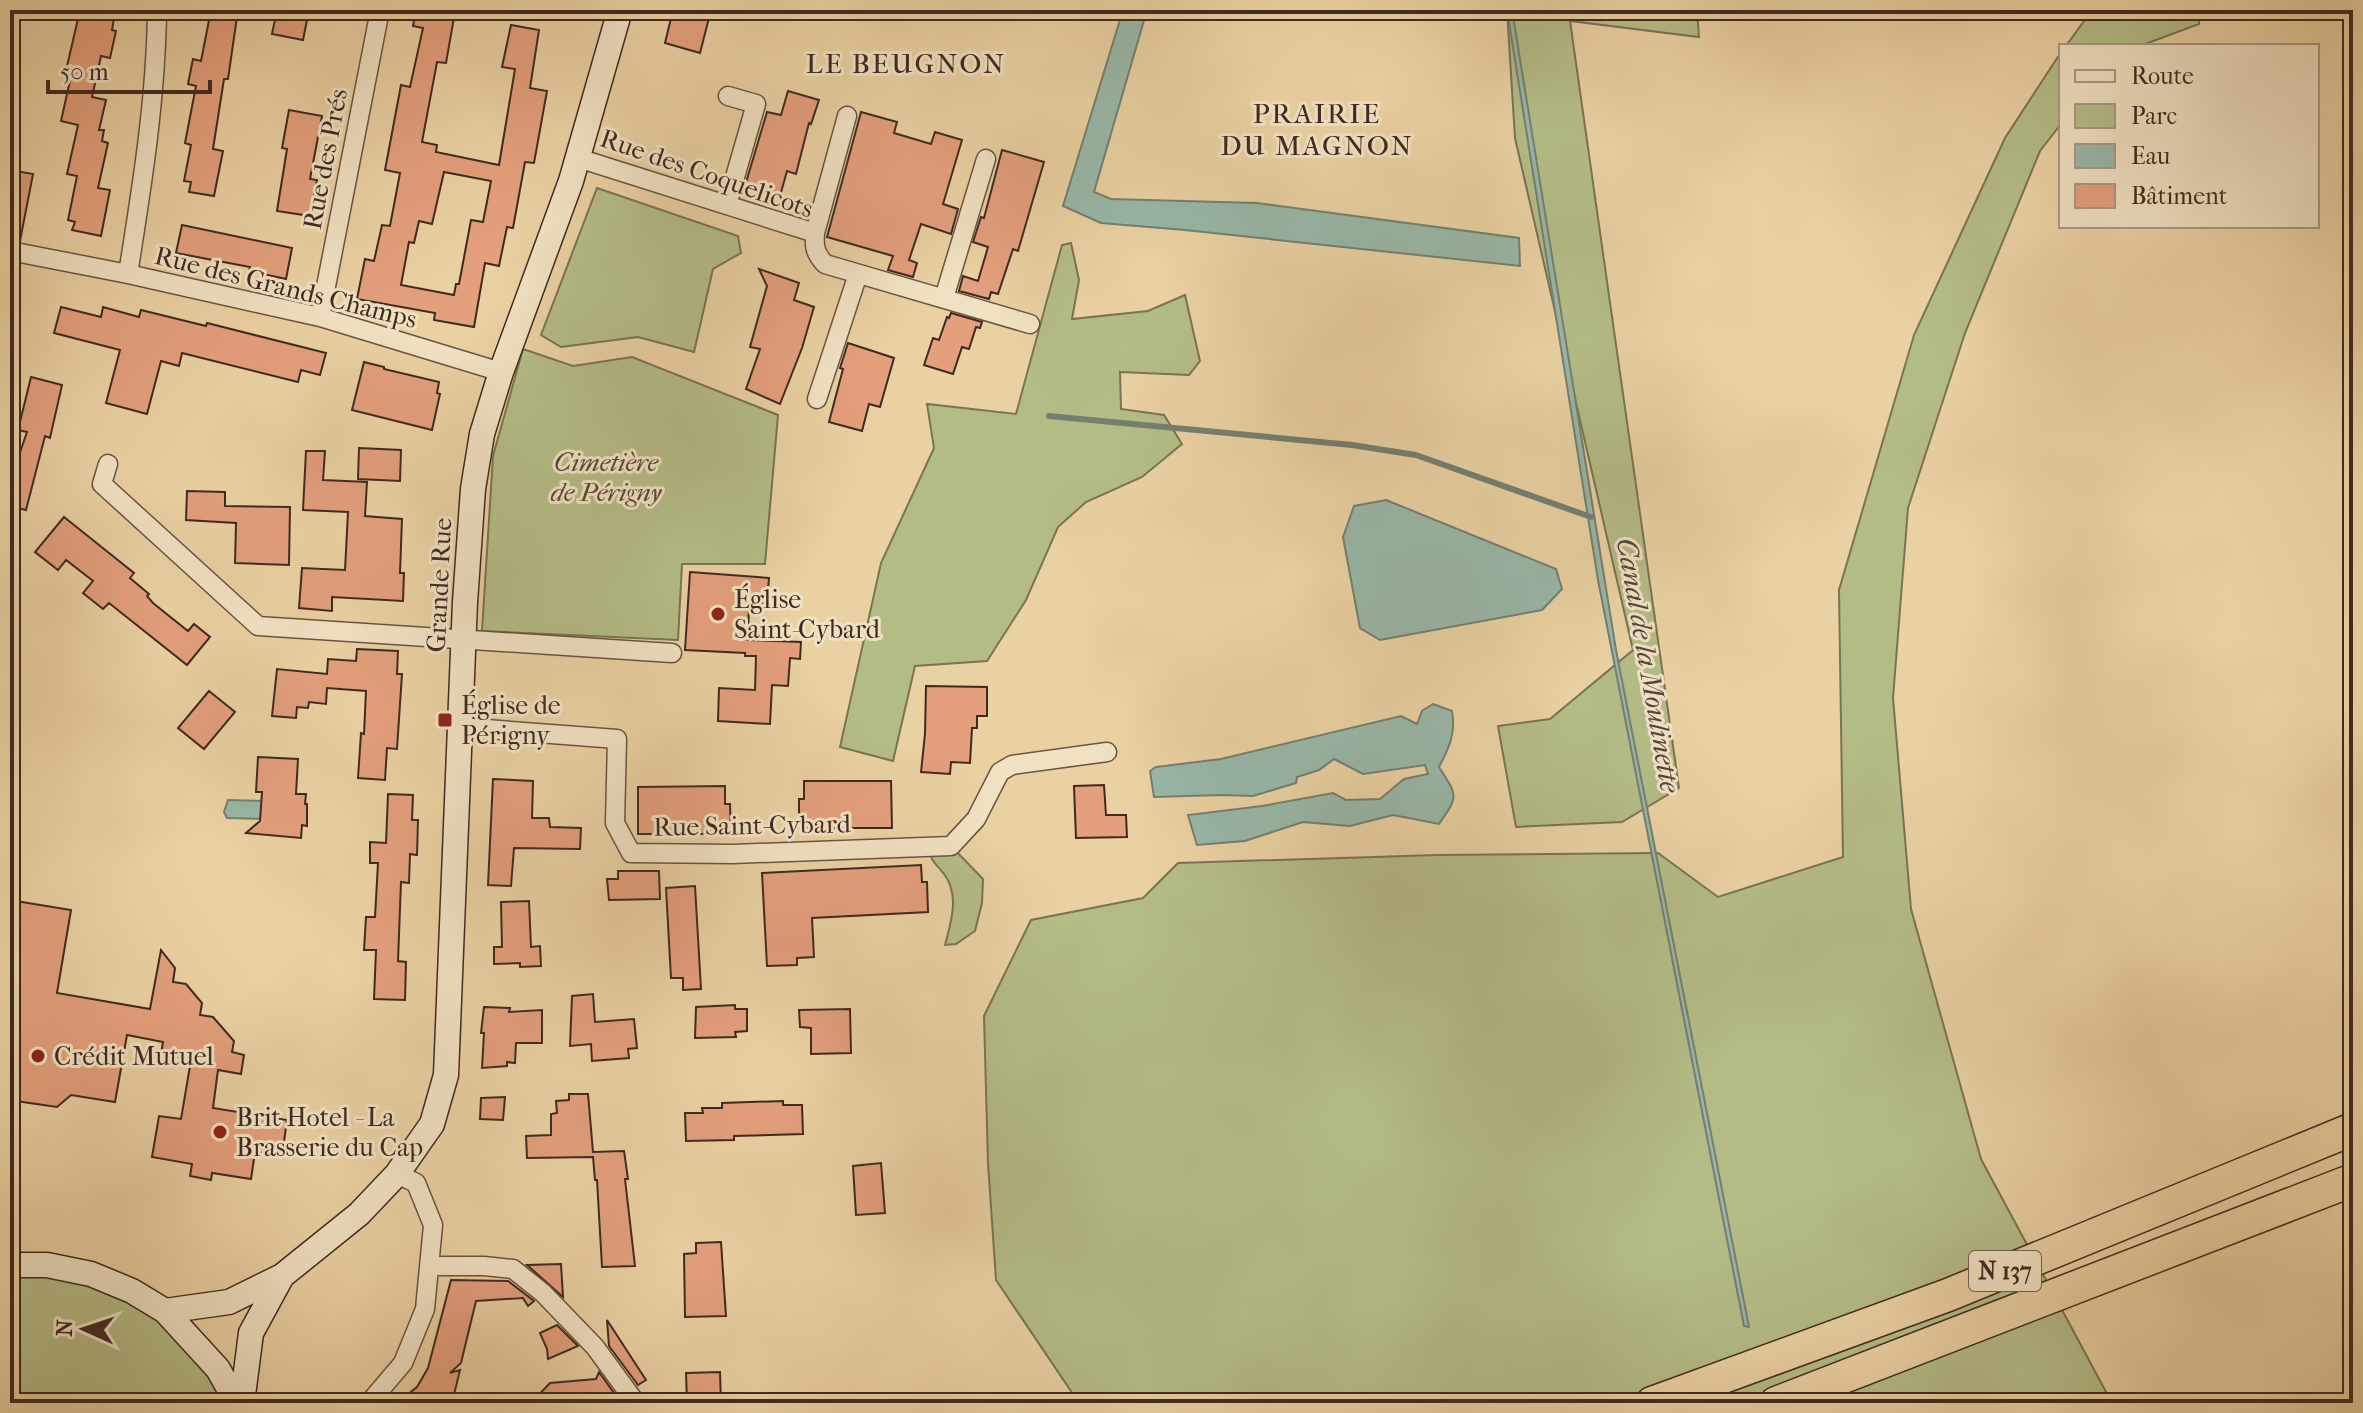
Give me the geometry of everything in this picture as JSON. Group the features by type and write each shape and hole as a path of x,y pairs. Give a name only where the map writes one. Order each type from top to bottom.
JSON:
{"highway":[{"name":"N 137","path":"1652,1403 1948,1295 2353,1129"},
{"name":"N 137","path":"1776,1403 2353,1180"}],"street":[{"name":"Rue des Grands Champs","path":"157,10 155,77 128,274 320,317 501,372"},
{"name":"Rue des Prés","path":"320,317 380,10"},
{"name":"Grande Rue","path":"165,1311 229,1302 282,1276 359,1214 397,1174 432,1124 446,1075 463,638 473,489 482,434 501,372 578,158 620,10"},
{"path":"727,205 756,104 728,96"},
{"path":"815,233 847,116"},
{"name":"Rue des Coquelicots","path":"578,158 815,233 814,248 825,264 1030,324"},
{"path":"944,298 986,159"},
{"path":"10,251 128,274"},
{"path":"817,399 858,274"},
{"path":"108,464 102,484 258,626 672,653"},
{"name":"Rue Saint-Cybard","path":"460,727 617,739 615,823 631,853 733,854 951,846 976,819 1000,772 1012,765 1107,752"},
{"path":"369,1403 403,1363 425,1309 433,1225 416,1183 397,1174"},
{"path":"10,1265 47,1265 91,1274 132,1291 165,1311 218,1369 239,1403"},
{"path":"429,1266 513,1269 543,1293 595,1347 636,1403"},
{"name":"Grande Rue","path":"239,1403 251,1333 282,1276"}],"green space":[{"path":"1507,10 1697,10 1699,37 1570,21 1679,788 1622,822 1516,827 1498,726 1550,719 1633,650 1515,138"},
{"path":"2092,10 2200,10 2199,24 2145,44 2067,44"},
{"path":"2059,55 2059,127 2040,151 1965,333 1908,508 1893,698 1911,909 1981,1159 2112,1403 1079,1403 996,1280 988,1163 984,1016 1031,920 1143,898 1178,863 1438,855 1658,853 1718,897 1843,857 1839,590 1914,335 2005,138"},
{"path":"597,188 738,236 741,253 713,269 694,352 638,337 561,347 541,335"},
{"path":"1071,243 1079,280 1072,319 1148,311 1185,295 1200,361 1189,375 1120,372 1121,409 1164,415 1182,444 1142,477 1086,502 1058,527 1026,600 987,661 915,666 893,761 840,747 881,563 934,448 927,404 1016,414 1062,245"},
{"name":"Cimetière de Périgny","path":"523,349 573,366 632,357 778,415 765,564 682,564 678,640 482,631 493,456"},
{"path":"951,846 983,879 982,903 975,931 956,944 945,945 953,909 952,891 927,847"},
{"path":"10,1265 132,1291 237,1403 10,1403"}],"water":[{"path":"1123,10 1147,10 1094,192 1111,199 1257,203 1519,238 1520,266 1101,223 1063,206"},
{"path":"1507,10 1512,10 1616,650 1749,1327 1744,1326 1598,580"},
{"path":"1386,500 1556,569 1562,589 1542,610 1380,640 1360,628 1343,537 1354,506"},
{"path":"1433,704 1452,711 1453,719 1451,740 1439,767 1454,796 1439,824 1393,815 1350,826 1303,822 1245,841 1197,845 1188,815 1333,793 1346,800 1380,799 1404,779 1428,774 1425,765 1363,774 1334,759 1319,770 1297,777 1296,783 1253,796 1154,797 1150,771 1156,767 1221,759 1401,716 1417,724 1422,711"},
{"path":"228,800 266,801 266,819 227,818 224,812"}],"building":[{"path":"80,10 115,12 112,30 116,31 110,58 101,56 92,97 106,100 99,130 104,130 102,141 108,143 98,188 110,190 101,236 72,230 75,222 68,220 77,176 67,174 78,125 61,121 71,76 65,75"},
{"path":"211,10 238,10 213,149 223,151 214,196 189,192 191,182 184,181 191,145 185,143 196,86 188,84 193,59 201,61"},
{"path":"277,10 309,10 303,40 272,34"},
{"path":"416,10 455,12 446,63 437,62 422,142 437,145 436,152 499,165 515,69 502,67 511,25 539,30 530,88 547,91 534,163 525,162 513,228 507,227 499,266 485,263 474,327 434,320 435,313 357,299 365,259 374,261 382,225 390,226 400,173 385,170 401,85 410,87 423,28 413,26","holes":["444,172 491,181 483,222 471,220 459,284 456,284 454,295 401,285 409,242 414,243 419,221 432,224"]},
{"path":"673,10 711,10 700,53 665,43"},
{"path":"788,91 819,100 809,123 796,174 787,171 780,196 745,186 767,112 781,115"},
{"path":"289,110 322,116 310,179 317,180 310,216 277,211 287,149 282,148"},
{"path":"861,112 897,122 894,133 931,144 935,132 962,140 943,204 958,209 951,234 921,224 909,260 917,263 913,277 888,270 893,256 827,237"},
{"path":"1002,150 1044,162 1018,251 1013,249 998,294 991,292 989,299 959,291 963,276 978,281 988,247 973,242 981,217 984,218"},
{"path":"10,170 33,174 20,241 10,239"},
{"path":"182,225 292,248 286,279 249,271 250,267 176,253"},
{"path":"759,269 799,283 794,300 814,307 780,404 746,389 760,349 750,347 767,286"},
{"path":"61,307 101,317 103,307 139,317 141,310 326,353 320,375 301,370 298,382 182,353 179,366 161,361 147,414 106,403 120,350 54,333"},
{"path":"951,313 982,322 980,328 976,327 969,349 962,347 953,374 924,365 933,338 939,340"},
{"path":"848,343 894,358 880,407 869,404 862,431 829,422"},
{"path":"364,362 439,382 437,393 440,394 432,430 352,410"},
{"path":"31,377 62,385 50,438 45,436 26,510 10,506 10,481 27,432 18,430"},
{"path":"359,448 401,450 400,481 358,479"},
{"path":"306,451 325,451 323,480 367,482 365,516 402,519 400,573 404,573 403,601 332,597 332,611 299,608 302,568 345,570 348,512 303,510"},
{"path":"187,491 225,492 225,506 290,507 289,565 235,563 236,523 186,520"},
{"path":"64,517 134,573 130,578 149,594 147,596 153,603 188,631 194,624 210,637 187,665 109,603 103,609 83,593 93,581 66,560 58,570 35,552"},
{"path":"690,572 769,578 767,603 749,603 748,640 801,642 800,659 790,658 788,686 772,685 770,724 718,721 719,688 755,690 756,656 685,650"},
{"path":"357,649 398,651 397,674 402,674 397,749 387,748 385,780 358,778 366,691 327,688 326,704 309,702 308,708 297,707 296,718 272,716 277,669 327,674 328,659 356,661"},
{"path":"926,686 987,687 987,716 977,716 977,728 972,728 970,763 951,762 950,774 921,772"},
{"path":"209,691 235,712 204,749 178,728"},
{"path":"258,757 298,759 296,794 306,794 307,804 307,826 302,825 301,838 246,833 260,821 262,792 256,792"},
{"path":"493,779 533,781 532,818 549,818 550,827 581,828 580,849 514,848 511,886 488,885"},
{"path":"804,781 891,781 892,828 799,828 799,799 804,799"},
{"path":"1104,785 1106,815 1126,815 1127,837 1076,838 1074,786"},
{"path":"725,786 725,804 730,804 731,834 638,834 638,787"},
{"path":"388,794 413,795 412,820 418,820 417,855 410,854 409,883 401,882 398,961 406,962 405,1000 374,999 376,950 364,950 366,917 375,917 378,863 370,863 370,842 386,843"},
{"path":"921,865 922,882 927,882 928,912 812,918 814,957 797,958 797,965 767,966 762,873"},
{"path":"618,871 659,871 660,899 609,900 607,879 618,879"},
{"path":"695,886 701,989 683,990 683,978 671,978 666,888"},
{"path":"10,900 71,910 57,993 150,1009 161,950 175,968 173,982 186,984 202,1003 200,1015 213,1017 234,1041 232,1052 244,1055 241,1074 218,1070 213,1108 287,1120 282,1156 255,1152 251,1179 212,1173 211,1180 190,1176 192,1164 152,1157 159,1116 181,1119 190,1066 160,1060 163,1042 127,1035 115,1102 71,1095 57,1107 16,1101 10,1092"},
{"path":"529,901 531,947 540,946 541,966 494,964 494,947 502,947 501,902"},
{"path":"593,994 595,1022 634,1019 637,1048 628,1049 629,1058 592,1061 591,1044 570,1046 572,996"},
{"path":"735,1005 735,1009 747,1009 747,1031 735,1032 736,1037 695,1038 696,1007"},
{"path":"484,1007 510,1008 509,1012 542,1010 542,1043 516,1043 515,1063 482,1068"},
{"path":"850,1009 851,1053 811,1054 811,1028 800,1027 799,1010"},
{"path":"569,1094 588,1094 593,1152 624,1151 635,1266 602,1267 593,1157 527,1158 526,1136 551,1135 551,1114 557,1113 556,1101 569,1100"},
{"path":"505,1097 503,1120 480,1119 481,1098"},
{"path":"783,1101 783,1105 802,1105 803,1134 686,1141 685,1113 703,1113 702,1108 722,1108 722,1103"},
{"path":"881,1163 885,1213 856,1215 853,1166"},
{"path":"721,1242 726,1316 685,1317 684,1254 696,1253 696,1243"},
{"path":"561,1264 563,1297 527,1265"},
{"path":"451,1280 508,1281 534,1301 528,1306 523,1298 476,1301 461,1363 450,1373 460,1370 452,1403 397,1403 417,1387 428,1368"},
{"path":"607,1320 646,1380 638,1385 609,1346"},
{"path":"557,1325 578,1346 548,1359 540,1333"},
{"path":"599,1372 621,1403 531,1403 550,1383 596,1379"},
{"path":"720,1372 721,1403 687,1403 686,1373"}],"waterway":[{"path":"1049,416 1352,445 1416,455 1591,517"}],"place":[{"name":"Église Saint-Cybard","path":"718,614"},
{"name":"Église de Périgny","path":"445,720"},
{"name":"Crédit Mutuel","path":"38,1056"},
{"name":"Brit Hotel - La Brasserie du Cap","path":"220,1132"}],"district":[{"name":"LE BEUGNON","path":"906,63"},
{"name":"PRAIRIE DU MAGNON","path":"1317,129"}],"water label":[{"name":"Canal de la Moulinette","path":"1649,665"}]}
